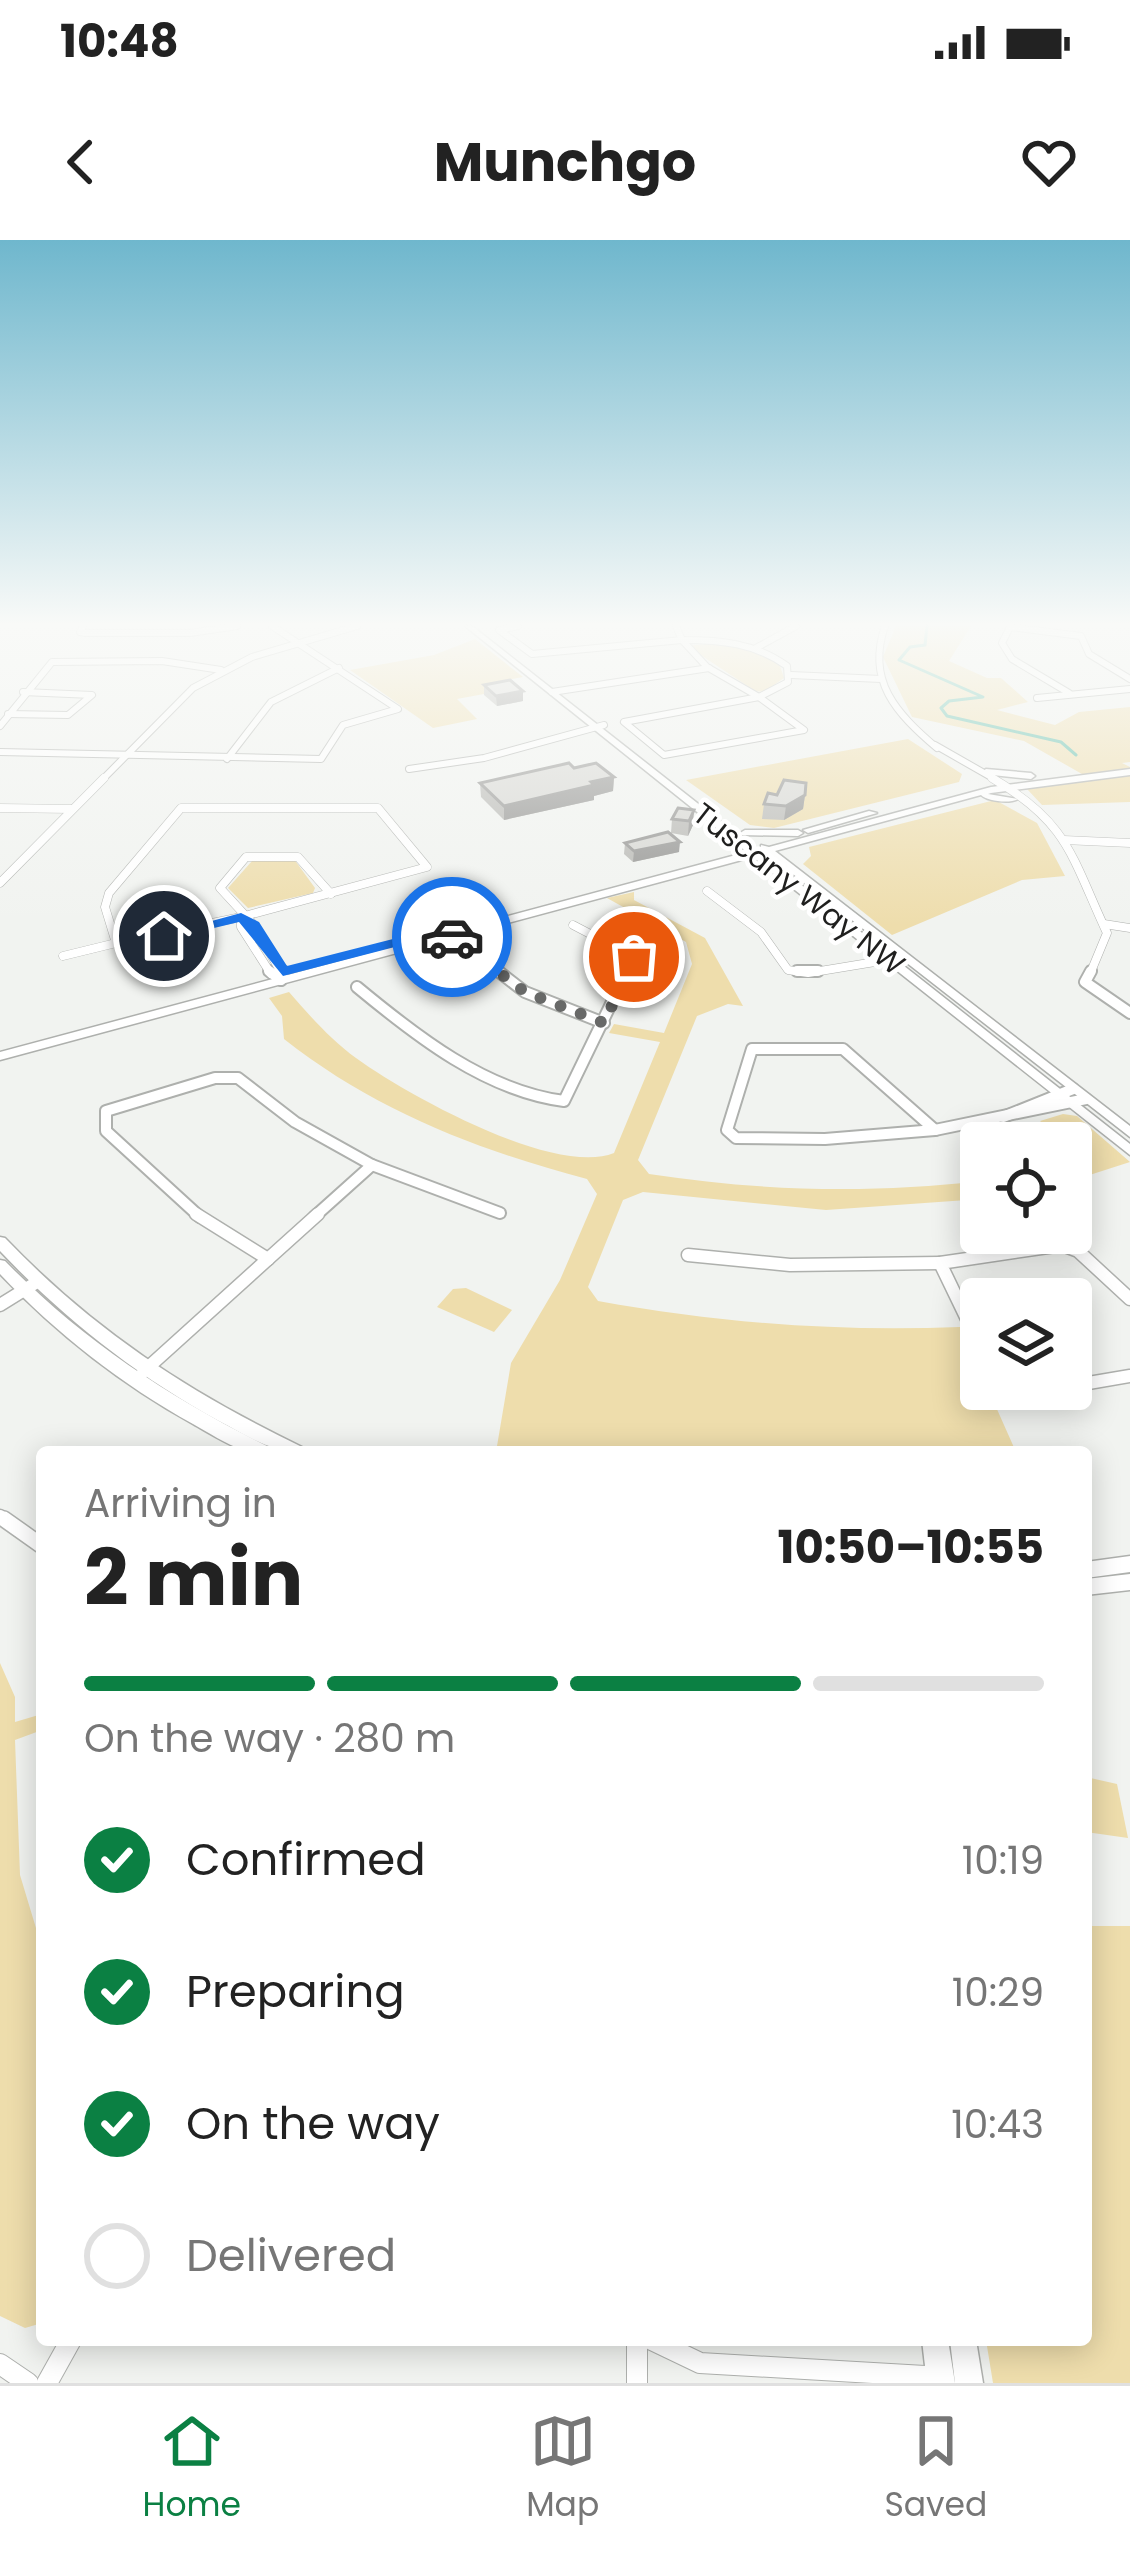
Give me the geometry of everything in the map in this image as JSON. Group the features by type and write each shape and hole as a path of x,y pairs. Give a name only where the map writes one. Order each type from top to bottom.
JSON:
{"street":[{"path":"0,884 151,726"},
{"path":"227,759 252,726"},
{"path":"0,752 321,759 343,726"},
{"path":"409,769 484,758 599,726"},
{"name":"Tuscany Way NW","path":"599,726 725,830 793,868 906,956 1130,1151"},
{"name":"Tuscany Way NW","path":"599,726 745,833 768,865 1066,1096 1086,1099 1130,1133"},
{"path":"629,726 671,756 804,730 798,726"},
{"path":"910,726 1048,818 1064,840 1106,928 1107,946 1085,982 1130,1013"},
{"path":"447,933 726,853 790,846 970,796 996,782 1130,768"},
{"path":"0,1052 696,869 798,833 996,782 1130,768"},
{"path":"996,782 1013,799 1048,818"},
{"path":"970,796 1013,799"},
{"path":"0,808 72,809"},
{"path":"63,956 241,917 428,867 378,808 181,808 110,893 105,907 116,943"},
{"path":"725,830 726,853"},
{"path":"745,833 798,833"},
{"path":"1064,840 1130,843"},
{"path":"790,846 793,868"},
{"path":"278,976 241,927 241,917 220,888 246,857 306,860 331,894"},
{"path":"696,869 768,865"},
{"path":"707,890 761,932 788,970 808,973 906,956"},
{"path":"357,987 430,1044 554,1101 570,1098 634,957 573,925"},
{"path":"1106,928 1130,932"},
{"path":"447,933 525,992 604,1023"},
{"path":"936,1131 843,1049 752,1049 727,1130 736,1138 810,1141 936,1131 1028,1117 1066,1096"},
{"path":"269,1260 241,1246 166,1191 106,1131 102,1120 106,1111 215,1078 238,1078 295,1122 372,1166 500,1213"},
{"path":"140,1374 372,1166"},
{"path":"0,1243 30,1287"},
{"path":"688,1255 790,1265 940,1263 1062,1245 1078,1251 1130,1299"},
{"path":"940,1263 960,1304"},
{"path":"0,1265 140,1374 254,1446"},
{"path":"0,1305 30,1287"},
{"path":"140,1374 284,1446"},
{"path":"1092,1382 1130,1376"},
{"path":"0,1516 36,1542"},
{"path":"1092,1569 1130,1564"},
{"path":"1092,1586 1130,1582"},
{"path":"47,2383 68,2346"},
{"path":"637,2383 638,2346"},
{"path":"665,2346 700,2363 940,2380"},
{"path":"936,2346 940,2380"},
{"path":"940,2380 961,2355"},
{"path":"0,2364 28,2383"}],"shaded area":[{"path":"954,726 1130,726 1130,762 1122,763 1130,767 1130,802 1042,805 1027,789 1089,778 1024,741"},
{"path":"908,739 962,774 959,782 774,828 750,825 686,780"},
{"path":"995,800 1037,823 1065,876 1022,880 892,935 803,864 811,856 809,847"},
{"path":"294,859 315,888 313,893 248,908 228,888 252,861"},
{"path":"634,892 634,900 705,938 743,1006 728,1004 697,1016 638,1160 649,1174 815,1189 960,1183 960,1200 826,1210 643,1192 623,1200 588,1287 598,1301 733,1320 823,1327 960,1327 960,1410 997,1410 1013,1446 497,1446 511,1363 560,1280 597,1194 587,1179 467,1141 354,1087 284,1039 282,1016 269,998 289,992 356,1058 444,1111 520,1143 588,1157 614,1153 660,1042 609,1033 614,1024 664,1033 692,964 686,942 607,898"},
{"path":"1063,1114 1084,1122 1041,1122"},
{"path":"1092,1129 1130,1162 1092,1174"},
{"path":"466,1288 512,1310 494,1332 437,1307 453,1289"},
{"path":"0,1663 15,1697 15,1722 36,1716 36,1732 15,1740 20,1875 36,1928 36,2325 25,2328 0,2316"},
{"path":"1092,1778 1117,1784 1128,1838 1092,1833"},
{"path":"1092,1926 1130,1926 1130,2383 993,2383 987,2346 1092,2346"}],"building":[{"path":"569,763 574,768 596,763 614,777 504,806 480,783"},
{"path":"784,780 806,783 805,795 786,806 764,804 768,793 777,795"},
{"path":"678,808 694,810 689,821 672,819"},
{"path":"668,832 680,842 634,851 625,843"}],"waterway":[{"path":"991,726 1061,742 1076,755"}],"way so far":[{"path":"452,937 525,992 604,1023 634,957"}],"route":[{"path":"164,936 241,917 254,925 283,972 444,930 452,937"}]}
